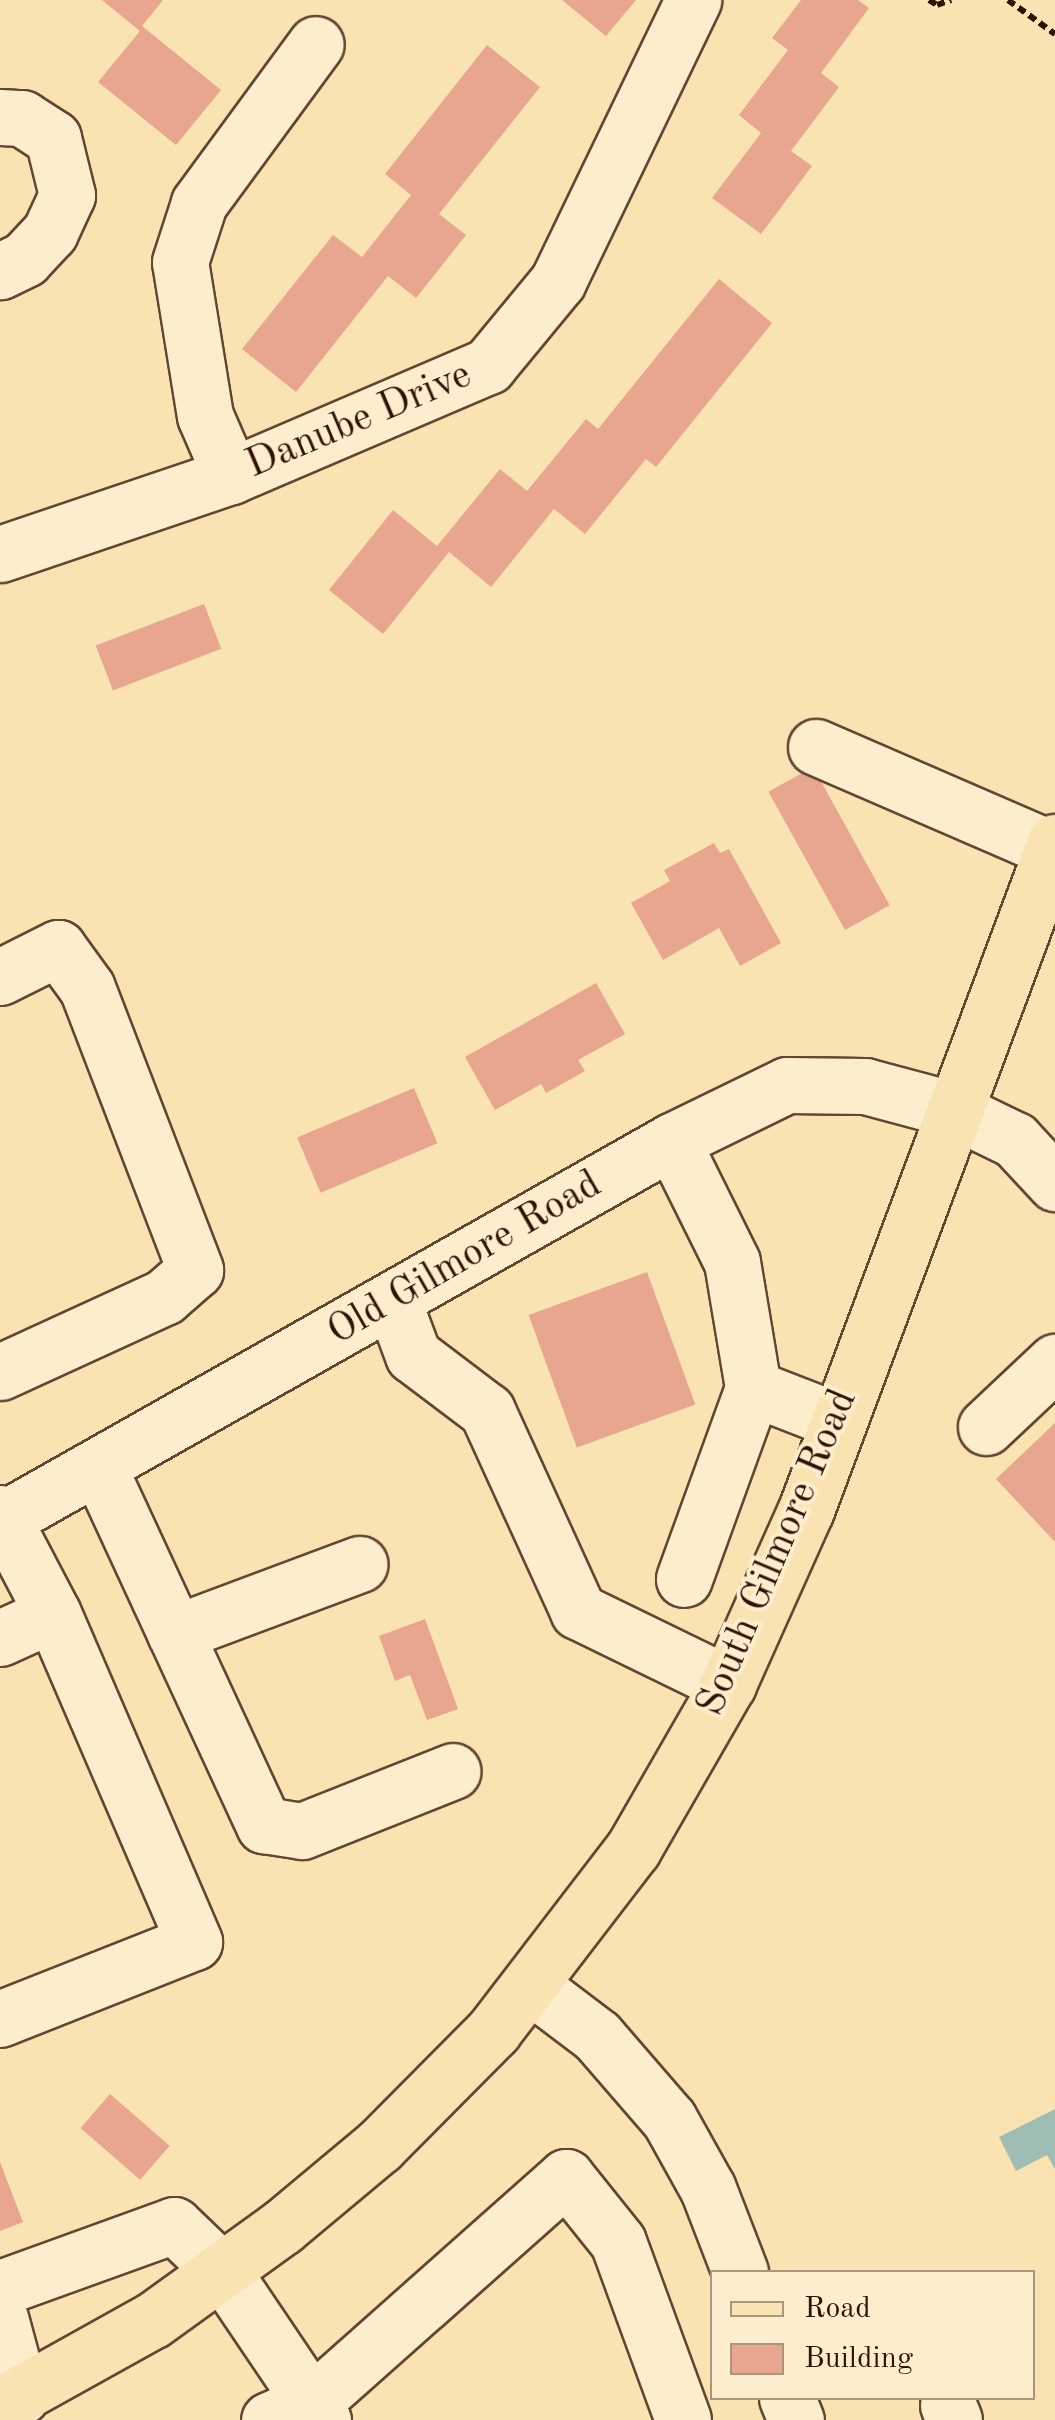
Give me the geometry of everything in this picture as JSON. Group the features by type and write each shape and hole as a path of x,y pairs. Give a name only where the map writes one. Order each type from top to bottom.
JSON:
{"main road":[{"name":"South Gilmore Road","path":"10,2401 222,2272 379,2146 531,1986 633,1848 728,1684 838,1421 951,1109 1054,846"}],"street":[{"name":"Danube Drive","path":"0,554 231,476 488,366 558,281 693,0"},
{"path":"231,476 205,416 180,262 199,203 316,44"},
{"path":"0,117 22,118 53,138 67,195 50,232 25,260 0,271"},
{"path":"816,748 1054,846"},
{"path":"0,977 58,948 87,988 194,1270 164,1298 0,1372"},
{"name":"Old Gilmore Road","path":"1,1518 394,1301 672,1140 787,1086 865,1086 951,1109 1015,1140 1055,1183"},
{"path":"672,1140 732,1262 753,1388 684,1579"},
{"path":"394,1301 414,1355 487,1411 578,1611 728,1684"},
{"path":"986,1427 1055,1362"},
{"path":"753,1388 838,1421"},
{"path":"98,1466 264,1825 302,1831 453,1772"},
{"path":"0,2019 194,1942 53,1614 1,1518"},
{"path":"175,1633 360,1564"},
{"path":"0,1638 53,1614"},
{"path":"531,1986 597,2036 668,2119 708,2189 739,2270"},
{"path":"0,2288 174,2224 222,2272 302,2413 566,2177 618,2242 683,2420"},
{"path":"0,2318 10,2401"}],"path":[{"path":"929,0 937,5 952,0"},
{"path":"1008,0 1055,34"}],"water":[{"path":"1055,2109 1055,2169 1047,2155 1016,2171 999,2137"}],"building":[{"path":"102,0 163,0 142,26 221,90 176,145 98,82 140,31"},
{"path":"562,0 636,0 606,36"},
{"path":"801,0 858,0 869,8 821,73 839,87 791,151 812,166 761,234 712,198 761,133 739,115 788,50 772,38"},
{"path":"487,45 540,87 439,214 466,235 416,298 388,276 296,392 242,349 333,235 362,257 411,195 385,174"},
{"path":"719,279 772,323 656,467 646,459 585,534 554,509 491,587 449,552 383,634 329,590 393,510 437,546 500,469 527,491 586,419 598,429"},
{"path":"204,604 221,649 113,690 96,646"},
{"path":"813,767 890,905 845,930 768,792"},
{"path":"714,843 720,853 729,849 781,943 740,966 719,928 663,960 631,903 670,881 664,870"},
{"path":"596,983 625,1034 578,1060 585,1071 546,1093 541,1084 495,1110 465,1057"},
{"path":"414,1088 437,1143 321,1193 297,1138"},
{"path":"647,1272 695,1404 577,1448 529,1315"},
{"path":"1055,1423 1055,1542 996,1479"},
{"path":"425,1619 458,1709 427,1720 410,1675 395,1681 379,1636"},
{"path":"110,2094 170,2146 140,2180 80,2128"},
{"path":"0,2162 23,2222 0,2231"}]}
